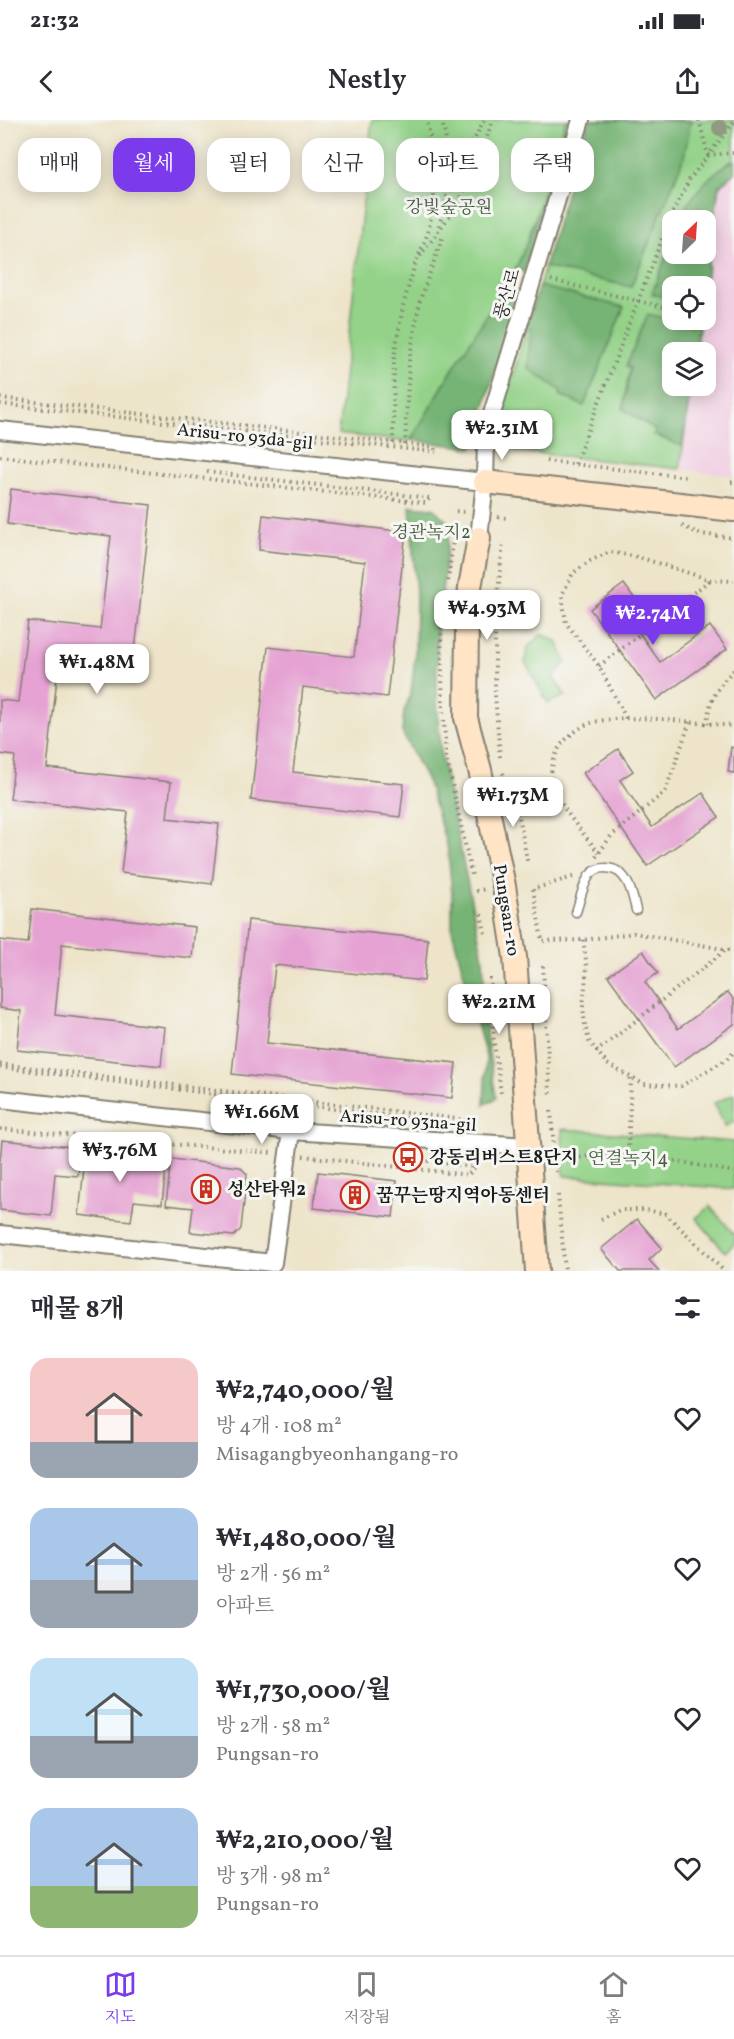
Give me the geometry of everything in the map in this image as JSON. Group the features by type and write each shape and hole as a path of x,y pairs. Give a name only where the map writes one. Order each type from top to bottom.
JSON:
{"street":[{"name":"풍산로","path":"485,482 486,440 491,417 581,120"},
{"name":"Arisu-ro 93da-gil","path":"0,430 485,482"},
{"path":"485,482 734,510"},
{"name":"Pungsan-ro","path":"485,482 470,587 466,718 483,781 504,886 513,947 537,1271"},
{"name":"Arisu-ro 93na-gil","path":"0,1099 291,1131 527,1146"},
{"path":"0,1234 273,1263 291,1131"}],"lane":[{"path":"576,912 590,875 597,869 608,868 618,871 626,879 636,910"}],"path":[{"path":"393,445 394,357 403,306 415,262 428,233 434,202 434,159 427,120"},
{"path":"442,120 446,138"},
{"path":"475,138 484,120"},
{"path":"415,262 457,206 477,164 493,120"},
{"path":"699,120 708,155"},
{"path":"575,464 671,216 689,180 733,121"},
{"path":"708,155 734,153"},
{"path":"439,226 448,192"},
{"path":"405,446 409,361 420,300 442,236"},
{"path":"541,277 662,307"},
{"path":"0,398 393,445"},
{"path":"0,404 405,446 436,452"},
{"path":"0,456 426,502 430,498 410,496"},
{"path":"546,461 688,477"},
{"path":"503,542 495,624 495,695 500,766 516,801 528,865"},
{"path":"626,718 599,666 566,623 562,595 573,573 609,552 638,557 711,580 734,581"},
{"path":"599,666 711,580"},
{"path":"707,724 712,695 734,670"},
{"path":"598,853 560,801 552,782 552,764 558,748 589,723 626,718 734,726"},
{"path":"592,862 611,836 665,792 690,722"},
{"path":"576,875 533,890 543,941 584,940 634,933 734,951"},
{"path":"481,914 485,933"},
{"path":"584,940 587,966 583,1007 589,1041 608,1064 643,1084 681,1086 727,1059 734,1052"},
{"path":"596,1052 727,950"},
{"path":"543,966 550,1095"},
{"path":"490,978 494,1042 501,1094"},
{"path":"0,1065 477,1127"},
{"path":"628,1152 631,1079"},
{"path":"551,1111 556,1172"},
{"path":"0,1129 288,1154 468,1175 475,1167"},
{"path":"555,1160 628,1152 734,1172"},
{"path":"558,1195 565,1271"},
{"path":"601,1219 620,1210 646,1210 666,1214 692,1237 724,1271"}],"shaded area":[{"path":"734,173 734,476 680,469 690,396 716,396 716,342 697,342 698,330 716,330 716,276 706,276 708,264 716,264 716,210 719,186"}],"green space":[{"name":"강빛숲공원","path":"372,120 566,120 561,138 511,138 511,192 544,192 522,258 411,440 338,434 364,192 384,192 384,138 370,138"},
{"path":"566,120 571,120 565,138 560,138"},
{"path":"589,120 734,120 734,173 719,186 716,210 662,210 662,264 708,264 706,276 662,276 662,330 698,330 697,342 662,342 662,396 690,396 680,469 517,451 497,427 567,192 594,192 594,138 584,138"},
{"path":"589,120 691,121 684,157 631,287 544,267 567,192 594,192 594,138 583,138"},
{"path":"734,160 734,173 719,186 716,210 685,210 702,186"},
{"path":"544,192 549,192 524,272 515,270 530,237"},
{"path":"663,264 708,264 706,276 662,276 662,296 652,294"},
{"path":"539,286 624,307 584,406 560,395 561,391 528,368 531,326 527,325"},
{"path":"503,291 511,294 516,301 472,448 411,440 460,357"},
{"path":"648,314 662,318 662,330 699,330 697,342 662,342 662,396 690,396 682,446 654,435 655,430 623,409 630,368 626,366"},
{"name":"경관녹지2","path":"410,506 433,508 450,524 437,635 437,702 441,754 483,958 486,1034 496,1098 484,1105 486,1057 452,930 448,850 428,783 402,732 404,711 411,693 415,656 416,594"},
{"path":"542,634 557,641 566,662 553,677 566,696 548,703 525,662 527,648"},
{"path":"734,1094 734,1122 725,1126 714,1103"},
{"name":"연결녹지4","path":"562,1129 734,1142 734,1189 564,1176"},
{"path":"710,1206 734,1234 734,1244 725,1252 696,1218"}],"building":[{"path":"11,489 151,505 133,669 59,660 47,768 171,782 167,818 219,824 212,884 121,873 128,812 10,799 15,756 0,754 0,700 18,702 28,621 100,629 111,536 7,524"},
{"path":"263,515 406,532 387,697 303,687 293,772 404,784 400,817 251,800 268,647 354,657 365,562 259,550"},
{"path":"624,584 640,606 627,616 660,662 710,626 727,649 656,700 590,609"},
{"path":"731,747 734,748 734,773 728,772"},
{"path":"618,749 633,771 620,780 652,827 703,793 719,817 647,866 583,773"},
{"path":"32,909 195,927 192,958 62,944 55,1015 165,1027 161,1066 17,1050 21,1011 0,1008 0,940 28,943"},
{"path":"248,920 428,939 424,981 275,965 267,1043 456,1063 452,1098 232,1074"},
{"path":"643,951 658,973 645,982 678,1029 728,992 734,1000 734,1024 674,1067 608,976"},
{"path":"2,1140 81,1148 78,1176 55,1174 51,1216 0,1210"},
{"path":"86,1149 167,1158 162,1204 134,1201 131,1221 79,1215"},
{"name":"성산타워2","path":"171,1159 240,1167 247,1174 241,1229 234,1236 190,1232 193,1208 166,1205"},
{"name":"꿈꾸는땅지역아동센터","path":"318,1172 397,1181 393,1217 314,1208"},
{"path":"637,1219 662,1248 649,1260 659,1271 620,1271 601,1249"}],"place":[{"name":"강동리버스트8단지","path":"408,1157"},
{"name":"성산타워2","path":"206,1189"},
{"name":"꿈꾸는땅지역아동센터","path":"355,1195"}]}
